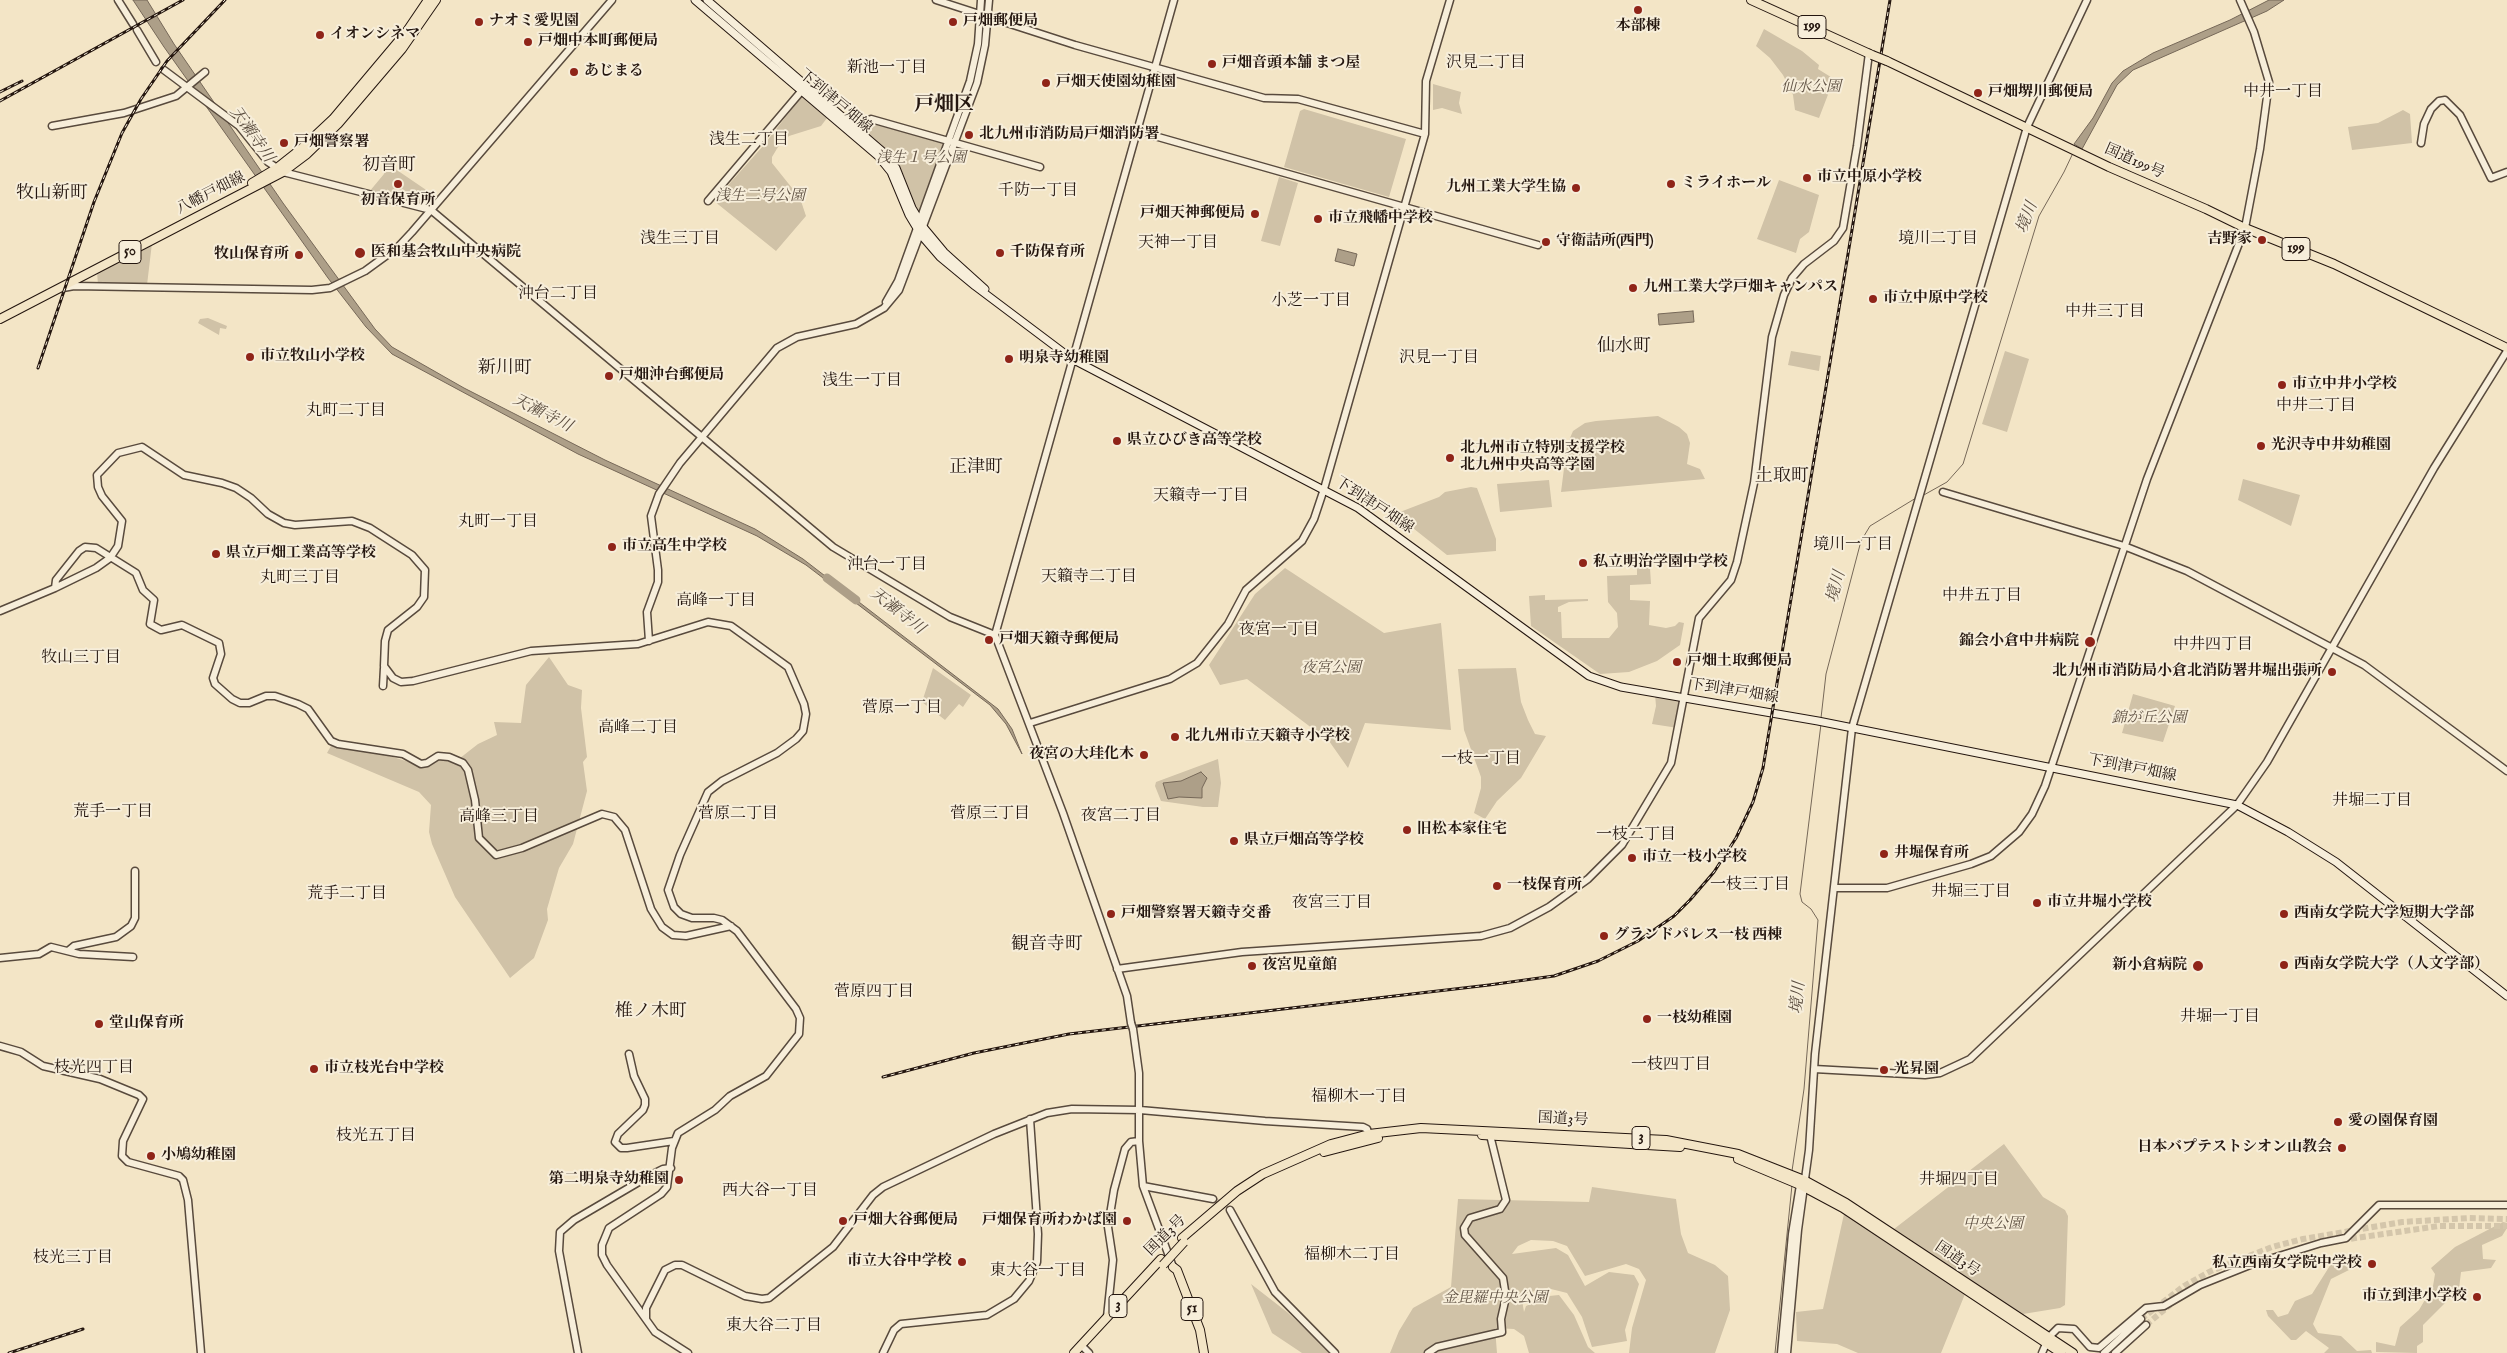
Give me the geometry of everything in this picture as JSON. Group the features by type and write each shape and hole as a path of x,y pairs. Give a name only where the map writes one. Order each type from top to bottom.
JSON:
{"main road":[{"name":"八幡戸畑線","path":"280,170 333,119 407,31 428,0"},
{"name":"八幡戸畑線","path":"0,313 267,178 307,154 338,124 402,49 436,0"},
{"name":"下到津戸畑線","path":"695,0 804,88"},
{"name":"下到津戸畑線","path":"707,0 804,88 890,160 919,220 921,230"},
{"name":"国道199号","path":"1751,0 1887,61 2245,228 2334,264 2507,349"},
{"name":"下到津戸畑線","path":"851,129 885,163 921,230 952,267 1072,359 1358,508 1589,676 1621,687 1852,728 2237,805 2288,832 2336,862 2507,996"},
{"name":"八幡戸畑線","path":"0,319 259,182"},
{"name":"国道3号","path":"1083,1350 1107,1318 1183,1240 1240,1194 1296,1162 1370,1137 1421,1128 1666,1140 1731,1152 1803,1184 1882,1232 2047,1339 2073,1353"},
{"name":"国道3号","path":"1370,1137 1411,1133 1490,1135 1666,1145 1699,1150 1740,1160 1803,1184"},
{"name":"国道3号","path":"1074,1353 1083,1350 1162,1262"},
{"name":"51","path":"1173,1267 1197,1331 1200,1353"},
{"name":"51","path":"1173,1267 1177,1270 1200,1330 1204,1353"},
{"name":"国道3号","path":"2047,1339 2061,1353"}],"street":[{"path":"118,0 156,62"},
{"path":"55,290 74,286 312,290 333,287 342,283 365,271 398,247 612,0"},
{"path":"936,0 1075,45 1264,98 1298,99 1425,134"},
{"path":"648,640 647,612 658,582 651,516 659,494 665,485 701,436 770,354 783,343 797,337 856,324 884,308 899,290 956,143 980,74 984,15 981,0"},
{"path":"919,220 970,81 989,0"},
{"path":"1173,1267 1143,1186 1139,1141 1139,1072 1127,996 1030,723 995,635 1174,0"},
{"path":"1030,723 1170,679 1197,663 1228,624 1246,590 1302,541 1314,519 1324,489 1425,134 1426,81 1450,0"},
{"path":"1787,1353 1814,1069 1852,728 1918,494 2026,127 2087,0"},
{"path":"1834,888 1887,888 1971,864 1991,856 2019,832 2032,814 2052,767 2147,479 2245,228 2260,149 2269,82 2265,63 2240,0"},
{"path":"1117,970 1242,952 1481,936 1510,928 1549,907 1578,886 1605,863 1622,845 1671,763 1699,618 1731,580 1743,541 1758,456 1772,337 1778,314 1792,278 1834,241 1843,228 1870,54"},
{"path":"164,70 230,119 245,132 268,162 280,170 430,210 833,547 950,617 995,635"},
{"path":"52,126 124,113 176,96 206,72"},
{"path":"708,201 804,88"},
{"path":"2421,143 2424,124 2431,109 2439,101 2445,100 2460,115 2491,178 2507,172"},
{"path":"851,129 871,119 1040,167"},
{"path":"1137,131 1538,245"},
{"path":"1814,1069 1925,1075 1940,1073 1970,1059 2237,805 2266,762 2434,468 2507,349"},
{"path":"0,611 55,588 96,568 110,558 118,546 122,521 102,496 98,487 97,475 118,453 142,447 184,475 222,482 236,488 251,498 268,514 284,523 295,525 352,520 370,528 412,555 425,570 424,597 417,607 388,630 385,641 383,686"},
{"path":"1943,492 2124,546 2187,571 2364,665 2507,771"},
{"path":"55,588 56,580 70,560 85,547 96,548 136,573 142,590 154,600 150,624 161,630 182,625 219,643 221,654 213,678 215,684 232,699 240,703 249,703 266,696 275,696 298,704 308,709 330,741 338,744 403,754 421,764 427,763 438,756 449,757 463,763 468,770 475,800 480,838 496,855 522,848 602,814 614,817 625,830 652,909 665,930 673,935 686,936 731,926"},
{"path":"384,666 393,678 402,682 414,681 531,651 638,644 708,622 731,626 788,667 804,704 806,724 796,739 777,753 722,781 708,792 668,890 670,900 681,914 692,918 714,918 731,926 796,1009 800,1018 799,1034 766,1076 730,1096 714,1110 684,1128 674,1141 667,1187 661,1194 614,1223 605,1234 602,1245 602,1255 607,1265 655,1332 688,1353"},
{"path":"68,951 74,946 116,936 131,926 136,918 134,871"},
{"path":"0,958 39,954 51,947 79,954 133,957"},
{"path":"0,1046 21,1052 43,1066 100,1080 140,1095 143,1099 123,1141 122,1156 128,1162 179,1176 183,1180 188,1200 201,1353"},
{"path":"629,1054 634,1076 645,1099 645,1105 643,1110 618,1134 615,1142 621,1148 627,1148 674,1141"},
{"path":"646,1319 646,1308 664,1270 675,1265 682,1265 745,1296 762,1299 769,1298 833,1246 873,1195 883,1187 1030,1119 1058,1110 1140,1110 1363,1127 1370,1137"},
{"path":"883,1353 894,1330 901,1324 986,1315 1014,1299 1029,1280 1037,1262 1038,1234 1030,1119"},
{"path":"1428,1353 1437,1347 1502,1332 1501,1319 1506,1297 1503,1278 1465,1235 1464,1228 1470,1218 1500,1209 1506,1200 1490,1135"},
{"path":"1107,1318 1113,1260 1108,1227 1114,1190 1125,1150 1131,1142 1139,1141"},
{"path":"578,1353 560,1252 560,1232 574,1220 649,1176 663,1169 671,1168"},
{"path":"1782,1353 1792,1234 1803,1184"},
{"path":"1143,1186 1213,1199"},
{"path":"2042,1353 2047,1339 2058,1328 2074,1329 2090,1347 2099,1348 2146,1308 2164,1306 2200,1285 2250,1265 2321,1243 2346,1238 2379,1205 2507,1205"},
{"path":"1230,1210 1275,1292 1335,1353"},
{"path":"2104,1353 2141,1319"},
{"path":"2115,1353 2146,1324"}],"green space":[{"name":"仙水公園","path":"1764,29 1802,51 1819,65 1818,69 1834,79 1819,118 1795,110 1793,95 1783,75 1770,58 1756,46"},
{"path":"1433,84 1461,92 1459,103 1462,114 1442,108 1433,110"},
{"name":"浅生二号公園","path":"802,96 827,118 821,126 789,136 778,147 772,157 772,163 800,198 806,216 776,251 714,201 763,146"},
{"path":"1304,109 1406,139 1389,197 1284,167 1300,111"},
{"path":"2403,110 2410,114 2412,143 2352,150 2348,127 2378,123"},
{"name":"浅生１号公園","path":"872,122 951,144 921,219 914,208 904,176 896,161 859,127"},
{"path":"388,164 435,196 427,207 369,192 384,174"},
{"path":"1279,177 1298,183 1280,246 1261,241"},
{"path":"1779,180 1819,195 1809,232 1800,239 1796,253 1757,239"},
{"path":"152,243 147,285 98,285 97,272"},
{"path":"208,318 227,326 226,329 220,328 219,335 198,323 200,319"},
{"path":"1791,351 1821,356 1819,371 1788,365"},
{"path":"2005,351 2029,359 2007,432 1982,424"},
{"path":"1658,416 1679,427 1687,434 1690,443 1687,464 1700,469 1705,479 1561,492 1567,445 1573,431 1585,423 1596,421"},
{"path":"2243,479 2300,495 2291,526 2238,500"},
{"path":"1549,480 1552,507 1500,512 1497,484"},
{"path":"1471,487 1477,488 1496,539 1496,551 1447,555 1399,517 1400,512 1439,497 1445,492"},
{"name":"夜宮公園","path":"1285,568 1384,633 1441,623 1451,730 1365,723 1348,768 1329,741 1247,679 1220,685 1209,665 1255,594"},
{"path":"1637,568 1650,568 1651,584 1630,585 1630,600 1650,601 1649,625 1666,628 1675,626 1679,622 1684,623 1680,645 1657,661 1629,672 1600,674 1531,626 1529,596 1545,595 1545,600 1588,599 1588,601 1569,602 1558,607 1558,612 1561,612 1562,638 1609,638 1618,627 1617,613 1608,602 1607,576 1637,575"},
{"path":"549,657 568,685 582,690 581,708 587,757 583,762 587,791 573,844 559,868 547,909 548,920 534,958 510,978 455,897 432,844 429,832 431,805 419,792 327,753 332,744 393,757 425,767 442,758 455,762 478,744 497,735 494,722 521,723 526,685"},
{"path":"933,668 971,695 963,707 959,704 945,720 922,702"},
{"path":"1516,668 1521,702 1528,720 1535,734 1546,736 1521,778 1497,801 1485,819 1474,813 1481,788 1481,777 1464,730 1458,669"},
{"path":"1655,694 1684,699 1678,728 1652,724 1656,706"},
{"name":"錦が丘公園","path":"2133,694 2175,706 2163,742 2122,733"},
{"path":"1218,759 1221,783 1218,807 1203,807 1161,801 1155,786 1156,782"},
{"name":"中央公園","path":"2004,1144 2043,1197 2065,1210 2068,1216 2065,1305 2060,1308 2023,1314 1894,1229"},
{"name":"金毘羅中央公園","path":"1592,1187 1676,1199 1681,1234 1688,1253 1715,1265 1728,1276 1730,1310 1715,1353 1629,1353 1632,1328 1646,1280 1639,1269 1626,1264 1585,1276 1567,1246 1553,1241 1531,1240 1518,1246 1512,1254 1556,1248 1568,1255 1585,1286 1609,1272 1634,1275 1639,1284 1625,1330 1627,1341 1592,1347 1582,1317 1567,1293 1547,1288 1534,1291 1522,1300 1524,1312 1526,1306 1549,1296 1559,1295 1574,1315 1588,1347 1595,1353 1529,1353 1524,1336 1514,1329 1495,1328 1497,1353 1390,1353 1399,1331 1413,1308 1451,1287 1458,1199 1589,1202"},
{"path":"1844,1214 1965,1294 1941,1353 1858,1353 1837,1344 1797,1341 1796,1312 1823,1309"},
{"path":"2503,1222 2507,1223 2507,1228 2502,1236 2482,1245 2483,1259 2496,1260 2491,1268 2461,1272 2459,1289 2423,1325 2423,1342 2417,1346 2417,1353 2376,1352 2376,1342 2395,1346 2400,1327 2419,1310 2433,1286 2435,1274 2431,1268 2455,1247"},
{"path":"2347,1259 2351,1269 2331,1279 2313,1324 2318,1333 2341,1336 2357,1351 2371,1350 2372,1353 2324,1353 2329,1348 2306,1331 2296,1340 2291,1340 2268,1316 2266,1310 2273,1310 2278,1317 2288,1314 2295,1301 2312,1294 2331,1264"},
{"path":"1251,1284 1287,1312 1331,1353 1302,1353 1272,1333"}],"shaded area":[{"path":"133,0 147,0 174,44 283,203 375,329 392,347 464,388 605,460 755,529 803,559 998,709 1012,729 1022,754 1006,724 990,705 806,565 757,536 578,454 392,354 366,327 328,278 164,47"},
{"path":"2269,0 2284,0 2267,11 2133,70 2117,85 2082,149 2074,144 2093,118 2112,83 2123,71 2153,53 2230,20"},
{"path":"1338,249 1357,254 1354,266 1335,261"},
{"path":"1693,311 1694,322 1659,325 1658,314"},
{"path":"1201,772 1207,778 1202,788 1202,798 1179,797 1168,799 1163,783 1181,781"}],"waterway":[{"name":"境川","path":"1922,496 1947,482 1963,464 2039,216 2073,153"},
{"name":"境川","path":"1821,718 1826,674 1861,541 1870,526 1916,498"},
{"name":"天瀬寺川","path":"827,578 856,600"},
{"name":"境川","path":"1792,1171 1804,1089 1818,920 1811,909 1802,902 1800,894 1821,724"},
{"name":"境川","path":"1775,1353 1792,1185"}],"tunnel":[{"path":"1213,1199 1230,1210"},
{"path":"2141,1319 2184,1286 2211,1271 2272,1247 2303,1239 2402,1222 2469,1218 2507,1219"},
{"path":"2342,1240 2439,1226 2507,1226"},
{"path":"2146,1325 2170,1305"}],"railway":[{"path":"0,101 183,0"},
{"path":"38,368 94,202 122,133 141,99 167,61 225,0"},
{"path":"883,1077 974,1053 1069,1034 1554,976 1598,961 1638,941 1674,916 1690,900 1714,872 1736,838 1753,802 1763,768 1890,0"},
{"path":"0,92 22,81"},
{"path":"9,1353 83,1329"}],"place":[{"name":"本部棟","path":"1638,10"},
{"name":"ナオミ愛児園","path":"479,22"},
{"name":"戸畑郵便局","path":"953,22"},
{"name":"イオンシネマ","path":"320,35"},
{"name":"戸畑中本町郵便局","path":"528,42"},
{"name":"戸畑音頭本舗 まつ屋","path":"1212,64"},
{"name":"あじまる","path":"574,72"},
{"name":"戸畑天使園幼稚園","path":"1046,83"},
{"name":"戸畑堺川郵便局","path":"1978,93"},
{"name":"北九州市消防局戸畑消防署","path":"969,135"},
{"name":"戸畑警察署","path":"284,143"},
{"name":"市立中原小学校","path":"1807,178"},
{"name":"初音保育所","path":"398,184"},
{"name":"ミライホール","path":"1671,184"},
{"name":"九州工業大学生協","path":"1576,188"},
{"name":"戸畑天神郵便局","path":"1255,214"},
{"name":"市立飛幡中学校","path":"1318,219"},
{"name":"吉野家","path":"2262,240"},
{"name":"守衛詰所(西門)","path":"1546,242"},
{"name":"医和基会牧山中央病院","path":"360,253"},
{"name":"千防保育所","path":"1000,253"},
{"name":"牧山保育所","path":"299,255"},
{"name":"九州工業大学戸畑キャンパス","path":"1633,288"},
{"name":"市立中原中学校","path":"1873,299"},
{"name":"市立牧山小学校","path":"250,357"},
{"name":"明泉寺幼稚園","path":"1009,359"},
{"name":"戸畑沖台郵便局","path":"609,376"},
{"name":"市立中井小学校","path":"2282,385"},
{"name":"県立ひびき高等学校","path":"1117,441"},
{"name":"光沢寺中井幼稚園","path":"2261,446"},
{"name":"北九州市立特別支援学校 北九州中央高等学園","path":"1450,458"},
{"name":"市立高生中学校","path":"612,547"},
{"name":"県立戸畑工業高等学校","path":"216,554"},
{"name":"私立明治学園中学校","path":"1583,563"},
{"name":"戸畑天籟寺郵便局","path":"989,640"},
{"name":"錦会小倉中井病院","path":"2090,642"},
{"name":"戸畑土取郵便局","path":"1677,662"},
{"name":"北九州市消防局小倉北消防署井堀出張所","path":"2332,672"},
{"name":"北九州市立天籟寺小学校","path":"1175,737"},
{"name":"夜宮の大珪化木","path":"1144,755"},
{"name":"旧松本家住宅","path":"1407,830"},
{"name":"県立戸畑高等学校","path":"1234,841"},
{"name":"井堀保育所","path":"1884,854"},
{"name":"市立一枝小学校","path":"1632,858"},
{"name":"一枝保育所","path":"1497,886"},
{"name":"市立井堀小学校","path":"2037,903"},
{"name":"戸畑警察署天籟寺交番","path":"1111,914"},
{"name":"西南女学院大学短期大学部","path":"2284,914"},
{"name":"グランドパレス一枝 西棟","path":"1604,936"},
{"name":"西南女学院大学（人文学部）","path":"2284,965"},
{"name":"夜宮児童館","path":"1252,966"},
{"name":"新小倉病院","path":"2198,966"},
{"name":"一枝幼稚園","path":"1647,1019"},
{"name":"堂山保育所","path":"99,1024"},
{"name":"市立枝光台中学校","path":"314,1069"},
{"name":"光昇園","path":"1884,1070"},
{"name":"愛の園保育園","path":"2338,1122"},
{"name":"日本バプテストシオン山教会","path":"2342,1148"},
{"name":"小鳩幼稚園","path":"151,1156"},
{"name":"第二明泉寺幼稚園","path":"679,1180"},
{"name":"戸畑大谷郵便局","path":"843,1221"},
{"name":"戸畑保育所わかば園","path":"1127,1221"},
{"name":"市立大谷中学校","path":"962,1262"},
{"name":"私立西南女学院中学校","path":"2372,1264"},
{"name":"市立到津小学校","path":"2477,1297"}],"district":[{"name":"沢見二丁目","path":"1486,64"},
{"name":"新池一丁目","path":"887,69"},
{"name":"中井一丁目","path":"2283,93"},
{"name":"戸畑区","path":"944,106"},
{"name":"浅生二丁目","path":"749,141"},
{"name":"初音町","path":"389,166"},
{"name":"千防一丁目","path":"1038,192"},
{"name":"牧山新町","path":"52,194"},
{"name":"浅生三丁目","path":"680,240"},
{"name":"境川二丁目","path":"1938,240"},
{"name":"天神一丁目","path":"1178,244"},
{"name":"沖台二丁目","path":"558,295"},
{"name":"小芝一丁目","path":"1311,302"},
{"name":"中井三丁目","path":"2105,313"},
{"name":"仙水町","path":"1624,347"},
{"name":"沢見一丁目","path":"1439,359"},
{"name":"新川町","path":"505,369"},
{"name":"浅生一丁目","path":"862,382"},
{"name":"中井二丁目","path":"2316,407"},
{"name":"丸町二丁目","path":"346,412"},
{"name":"正津町","path":"976,468"},
{"name":"土取町","path":"1782,477"},
{"name":"天籟寺一丁目","path":"1201,497"},
{"name":"丸町一丁目","path":"498,523"},
{"name":"境川一丁目","path":"1853,546"},
{"name":"沖台一丁目","path":"887,566"},
{"name":"天籟寺二丁目","path":"1089,578"},
{"name":"丸町三丁目","path":"300,579"},
{"name":"中井五丁目","path":"1982,597"},
{"name":"高峰一丁目","path":"716,602"},
{"name":"夜宮一丁目","path":"1279,631"},
{"name":"中井四丁目","path":"2213,646"},
{"name":"牧山三丁目","path":"81,659"},
{"name":"菅原一丁目","path":"902,709"},
{"name":"高峰二丁目","path":"638,729"},
{"name":"一枝一丁目","path":"1481,760"},
{"name":"井堀二丁目","path":"2372,802"},
{"name":"荒手一丁目","path":"113,813"},
{"name":"菅原二丁目","path":"738,815"},
{"name":"菅原三丁目","path":"990,815"},
{"name":"夜宮二丁目","path":"1121,817"},
{"name":"高峰三丁目","path":"499,818"},
{"name":"一枝二丁目","path":"1636,836"},
{"name":"一枝三丁目","path":"1750,886"},
{"name":"井堀三丁目","path":"1971,893"},
{"name":"荒手二丁目","path":"347,895"},
{"name":"夜宮三丁目","path":"1332,904"},
{"name":"観音寺町","path":"1047,945"},
{"name":"菅原四丁目","path":"874,993"},
{"name":"椎ノ木町","path":"651,1012"},
{"name":"井堀一丁目","path":"2220,1018"},
{"name":"一枝四丁目","path":"1671,1066"},
{"name":"枝光四丁目","path":"94,1069"},
{"name":"福柳木一丁目","path":"1359,1098"},
{"name":"枝光五丁目","path":"376,1137"},
{"name":"井堀四丁目","path":"1959,1181"},
{"name":"西大谷一丁目","path":"770,1192"},
{"name":"福柳木二丁目","path":"1352,1256"},
{"name":"枝光三丁目","path":"73,1259"},
{"name":"東大谷一丁目","path":"1038,1272"},
{"name":"東大谷二丁目","path":"774,1327"}]}
